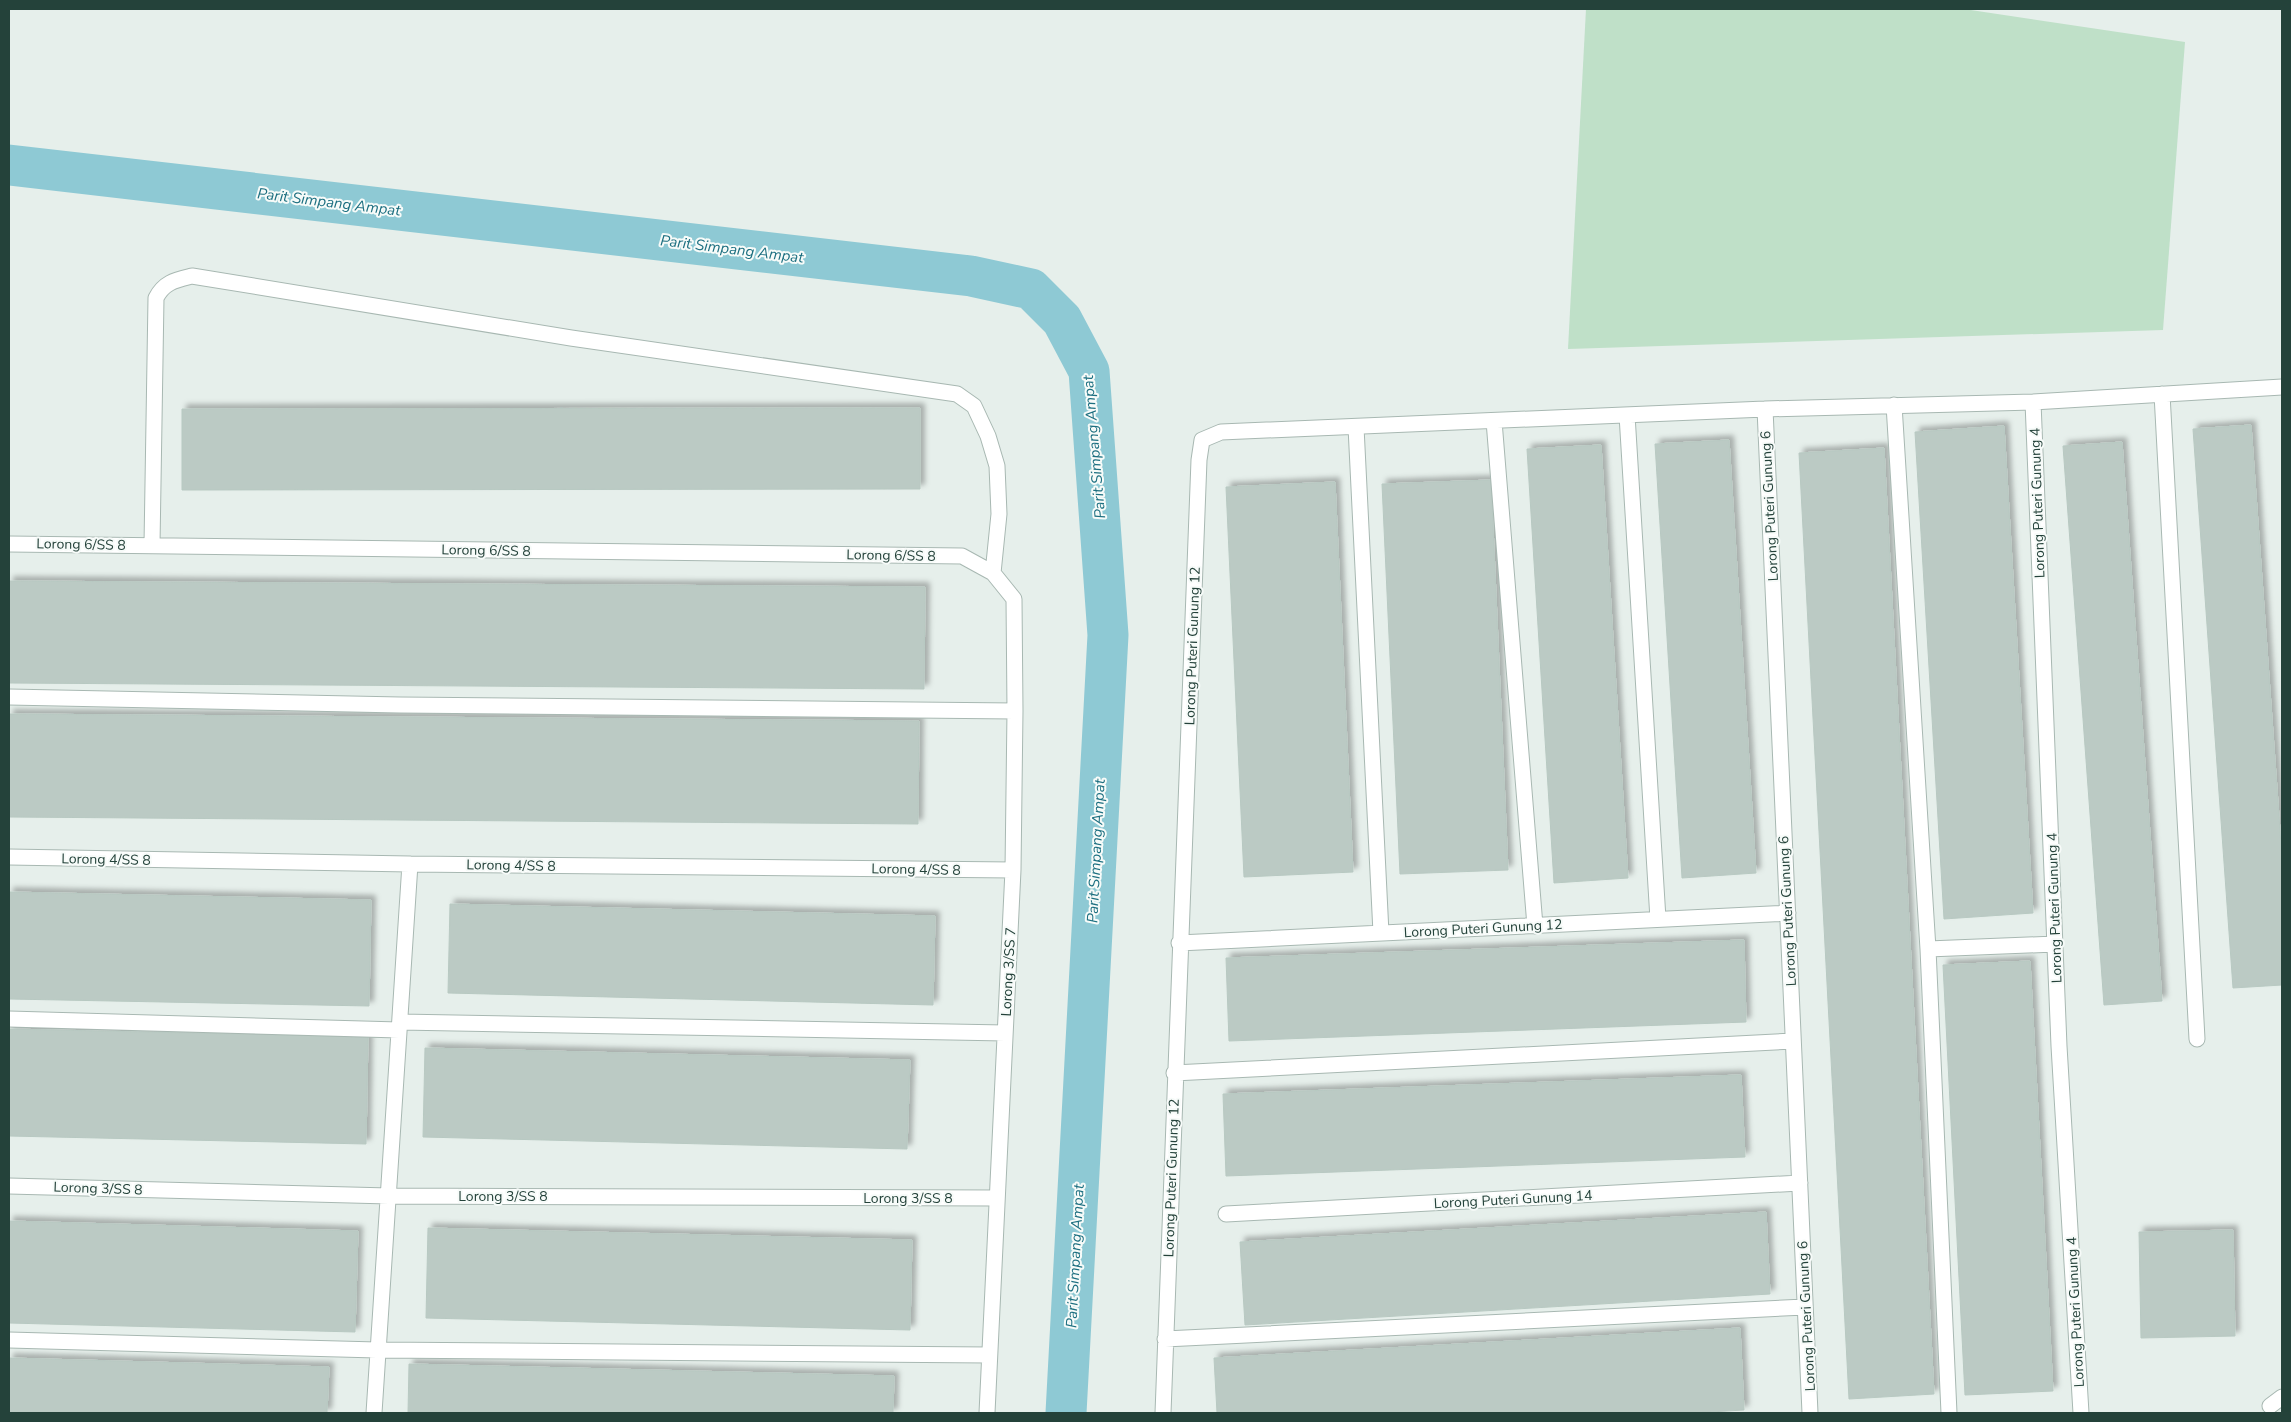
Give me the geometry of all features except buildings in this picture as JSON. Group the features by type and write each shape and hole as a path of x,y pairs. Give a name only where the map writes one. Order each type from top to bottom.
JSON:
{"street":[{"path":"152,545 156,298 161,288 174,280 192,276 561,336 957,394 974,406 988,436 997,466 1000,514 993,573"},
{"path":"1381,933 1356,427 1765,409 2033,402 2282,386"},
{"path":"2162,394 2197,1039"},
{"name":"Lorong Puteri Gunung 4","path":"2033,402 2055,944 2080,1413"},
{"path":"1894,405 1928,949 1949,1413"},
{"name":"Lorong Puteri Gunung 6","path":"1765,409 1810,1413"},
{"path":"1627,415 1658,920"},
{"path":"1494,421 1535,926"},
{"name":"Lorong Puteri Gunung 12","path":"1163,1413 1179,943 1199,460 1202,440 1221,432 1356,427"},
{"name":"Lorong 6/SS 8","path":"9,544 962,556"},
{"name":"Lorong 3/SS 7","path":"962,556 993,573 1014,599 1016,711 1013,870 987,1413"},
{"path":"9,697 400,706 1016,711"},
{"name":"Lorong 4/SS 8","path":"9,857 410,864 1013,870"},
{"path":"374,1413 377,1350 390,1196 410,864"},
{"name":"Lorong Puteri Gunung 12","path":"1179,943 1788,913"},
{"path":"1928,949 2055,944"},
{"path":"9,1019 399,1026 1005,1033"},
{"path":"1174,1073 1793,1041"},
{"name":"Lorong Puteri Gunung 14","path":"1226,1214 1800,1183"},
{"name":"Lorong 3/SS 8","path":"9,1186 390,1196 997,1198"},
{"path":"1165,1340 1805,1307"},
{"path":"9,1340 377,1350 989,1355"}],"green space":[{"path":"1586,9 1964,9 2185,42 2163,330 1568,349"}],"waterway":[{"name":"Parit Simpang Ampat","path":"9,165 971,276 1031,289 1062,320 1089,371 1108,635 1066,1413"}]}
